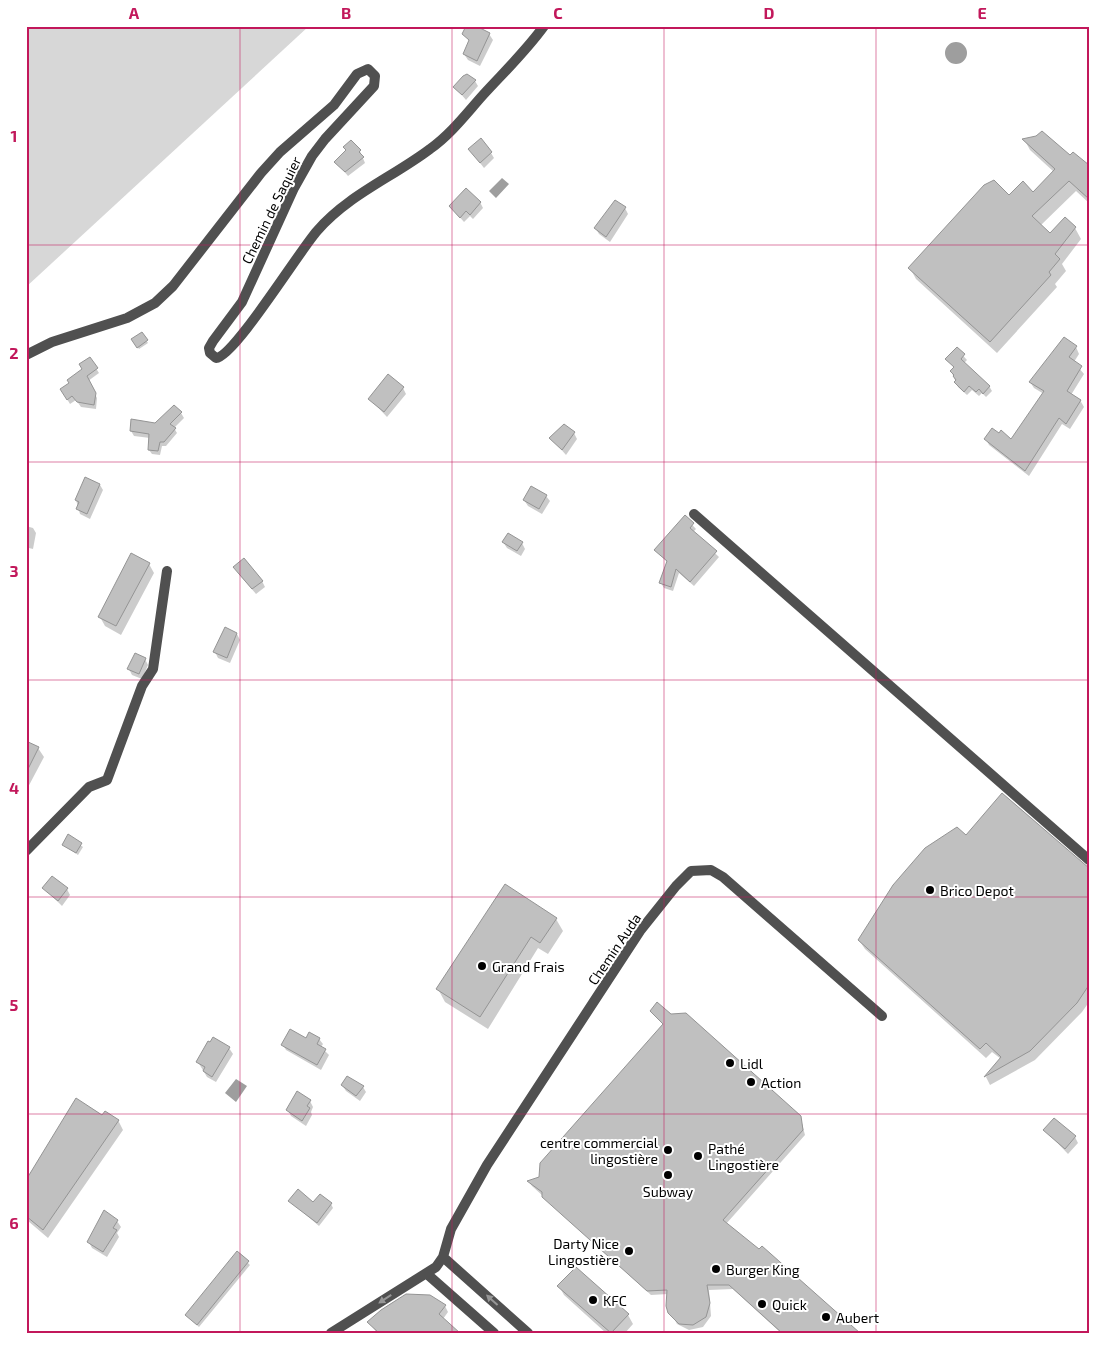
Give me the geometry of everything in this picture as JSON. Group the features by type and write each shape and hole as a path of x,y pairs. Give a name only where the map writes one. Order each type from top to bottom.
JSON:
{"street":[{"name":"Chemin de Saquier","path":"26,355 52,342 127,318 155,303 173,286 260,173 280,152 334,105 358,74 368,70 372,71 375,79 369,92 325,139 302,173 242,302 209,348 210,353 216,358 223,356 241,335 316,232 335,212 354,197 406,167 444,138 530,46 544,26"},
{"path":"694,514 1089,860"},
{"path":"26,851 90,787 106,780 142,686 152,669 167,571"},
{"name":"Chemin Auda","path":"443,1257 451,1229 487,1165 640,932 676,886 691,871 711,870 724,877 882,1016"},
{"path":"331,1333 436,1268 443,1257 528,1333"},
{"path":"427,1274 494,1333"}],"shaded area":[{"path":"26,26 309,26 26,287"},
{"path":"956,42 964,45 967,53 964,61 956,64 948,61 945,53 948,45"},
{"path":"502,178 509,184 496,198 489,191"},
{"path":"236,1079 247,1086 236,1102 225,1093"}],"building":[{"path":"466,26 476,26 490,33 477,61 463,54 469,40 462,34"},
{"path":"467,74 476,80 462,95 453,87"},
{"path":"1042,131 1070,155 1073,152 1089,165 1089,199 1069,181 1032,216 1050,233 1065,217 1076,227 1055,254 1060,259 1049,272 1051,275 990,342 908,268 984,185 994,180 1009,195 1023,181 1033,192 1055,169 1022,139 1036,136"},
{"path":"481,138 492,152 480,163 468,149"},
{"path":"351,140 361,150 359,152 364,157 345,172 334,162 346,150 343,147"},
{"path":"466,188 481,202 470,215 466,211 460,218 449,206"},
{"path":"615,200 626,207 606,237 594,228"},
{"path":"142,332 148,340 137,348 131,339"},
{"path":"1064,337 1077,346 1069,357 1082,366 1067,391 1081,400 1066,424 1059,418 1025,471 984,439 992,428 999,433 1001,430 1011,439 1044,391 1029,382"},
{"path":"957,347 965,354 961,359 990,386 983,394 979,389 976,392 969,386 964,392 954,382 956,380 950,371 954,367 945,359"},
{"path":"90,357 98,368 87,376 96,393 94,405 77,402 72,396 67,400 60,389 69,383 67,380 82,369 79,364"},
{"path":"388,374 404,387 384,412 368,399"},
{"path":"174,405 182,412 170,424 176,428 164,442 160,442 158,451 148,450 149,434 130,431 131,419 155,423"},
{"path":"564,424 575,432 562,450 549,438"},
{"path":"85,477 100,484 87,514 76,509 79,502 75,500"},
{"path":"531,486 547,495 539,509 523,500"},
{"path":"685,515 694,523 690,528 717,551 690,582 676,569 671,587 659,583 667,561 654,550"},
{"path":"508,533 523,542 517,551 502,542"},
{"path":"131,553 150,563 116,626 98,617"},
{"path":"244,558 263,581 252,589 233,567"},
{"path":"225,627 237,633 227,658 213,652"},
{"path":"135,653 146,658 139,674 127,669"},
{"path":"26,741 39,747 26,773"},
{"path":"1002,793 1089,868 1089,985 1077,1003 1030,1051 984,1077 1001,1057 986,1043 980,1049 858,940 893,885 925,848 957,827 966,835"},
{"path":"68,834 82,843 76,853 62,845"},
{"path":"52,876 68,888 58,901 42,888"},
{"name":"Grand Frais","path":"505,884 557,918 540,943 531,937 480,1017 436,989"},
{"name":"centre commercial lingostière","path":"657,1002 671,1014 686,1013 801,1116 803,1130 723,1220 759,1249 762,1246 860,1333 782,1333 729,1285 707,1285 710,1303 706,1317 693,1325 679,1324 668,1313 666,1306 667,1290 647,1291 542,1197 542,1192 527,1181 539,1177 540,1163 663,1024 650,1011"},
{"path":"290,1029 306,1038 309,1032 320,1038 317,1044 326,1049 317,1065 281,1045"},
{"path":"213,1037 230,1047 212,1077 203,1071 205,1067 196,1062 208,1041 210,1042"},
{"path":"347,1076 364,1086 356,1096 341,1085"},
{"path":"297,1091 311,1100 307,1106 310,1108 302,1121 286,1110"},
{"path":"76,1098 102,1115 105,1111 119,1120 43,1230 26,1216 26,1180"},
{"path":"1054,1118 1076,1136 1065,1149 1043,1130"},
{"path":"298,1189 313,1202 320,1194 332,1203 317,1223 288,1201"},
{"path":"104,1210 118,1220 113,1228 117,1230 103,1252 87,1242"},
{"path":"237,1251 249,1261 197,1325 185,1315"},
{"name":"KFC","path":"576,1267 629,1314 611,1333 557,1286"},
{"path":"406,1294 430,1295 446,1305 439,1314 460,1333 379,1333 367,1322 381,1310"}],"place":[{"name":"Brico Depot","path":"930,890"},
{"name":"Grand Frais","path":"482,966"},
{"name":"Lidl","path":"730,1063"},
{"name":"Action","path":"751,1082"},
{"name":"centre commercial lingostière","path":"668,1150"},
{"name":"Pathé Lingostière","path":"698,1156"},
{"name":"Subway","path":"668,1175"},
{"name":"Darty Nice Lingostière","path":"629,1251"},
{"name":"Burger King","path":"716,1269"},
{"name":"KFC","path":"593,1300"},
{"name":"Quick","path":"762,1304"},
{"name":"Aubert","path":"826,1317"}]}
